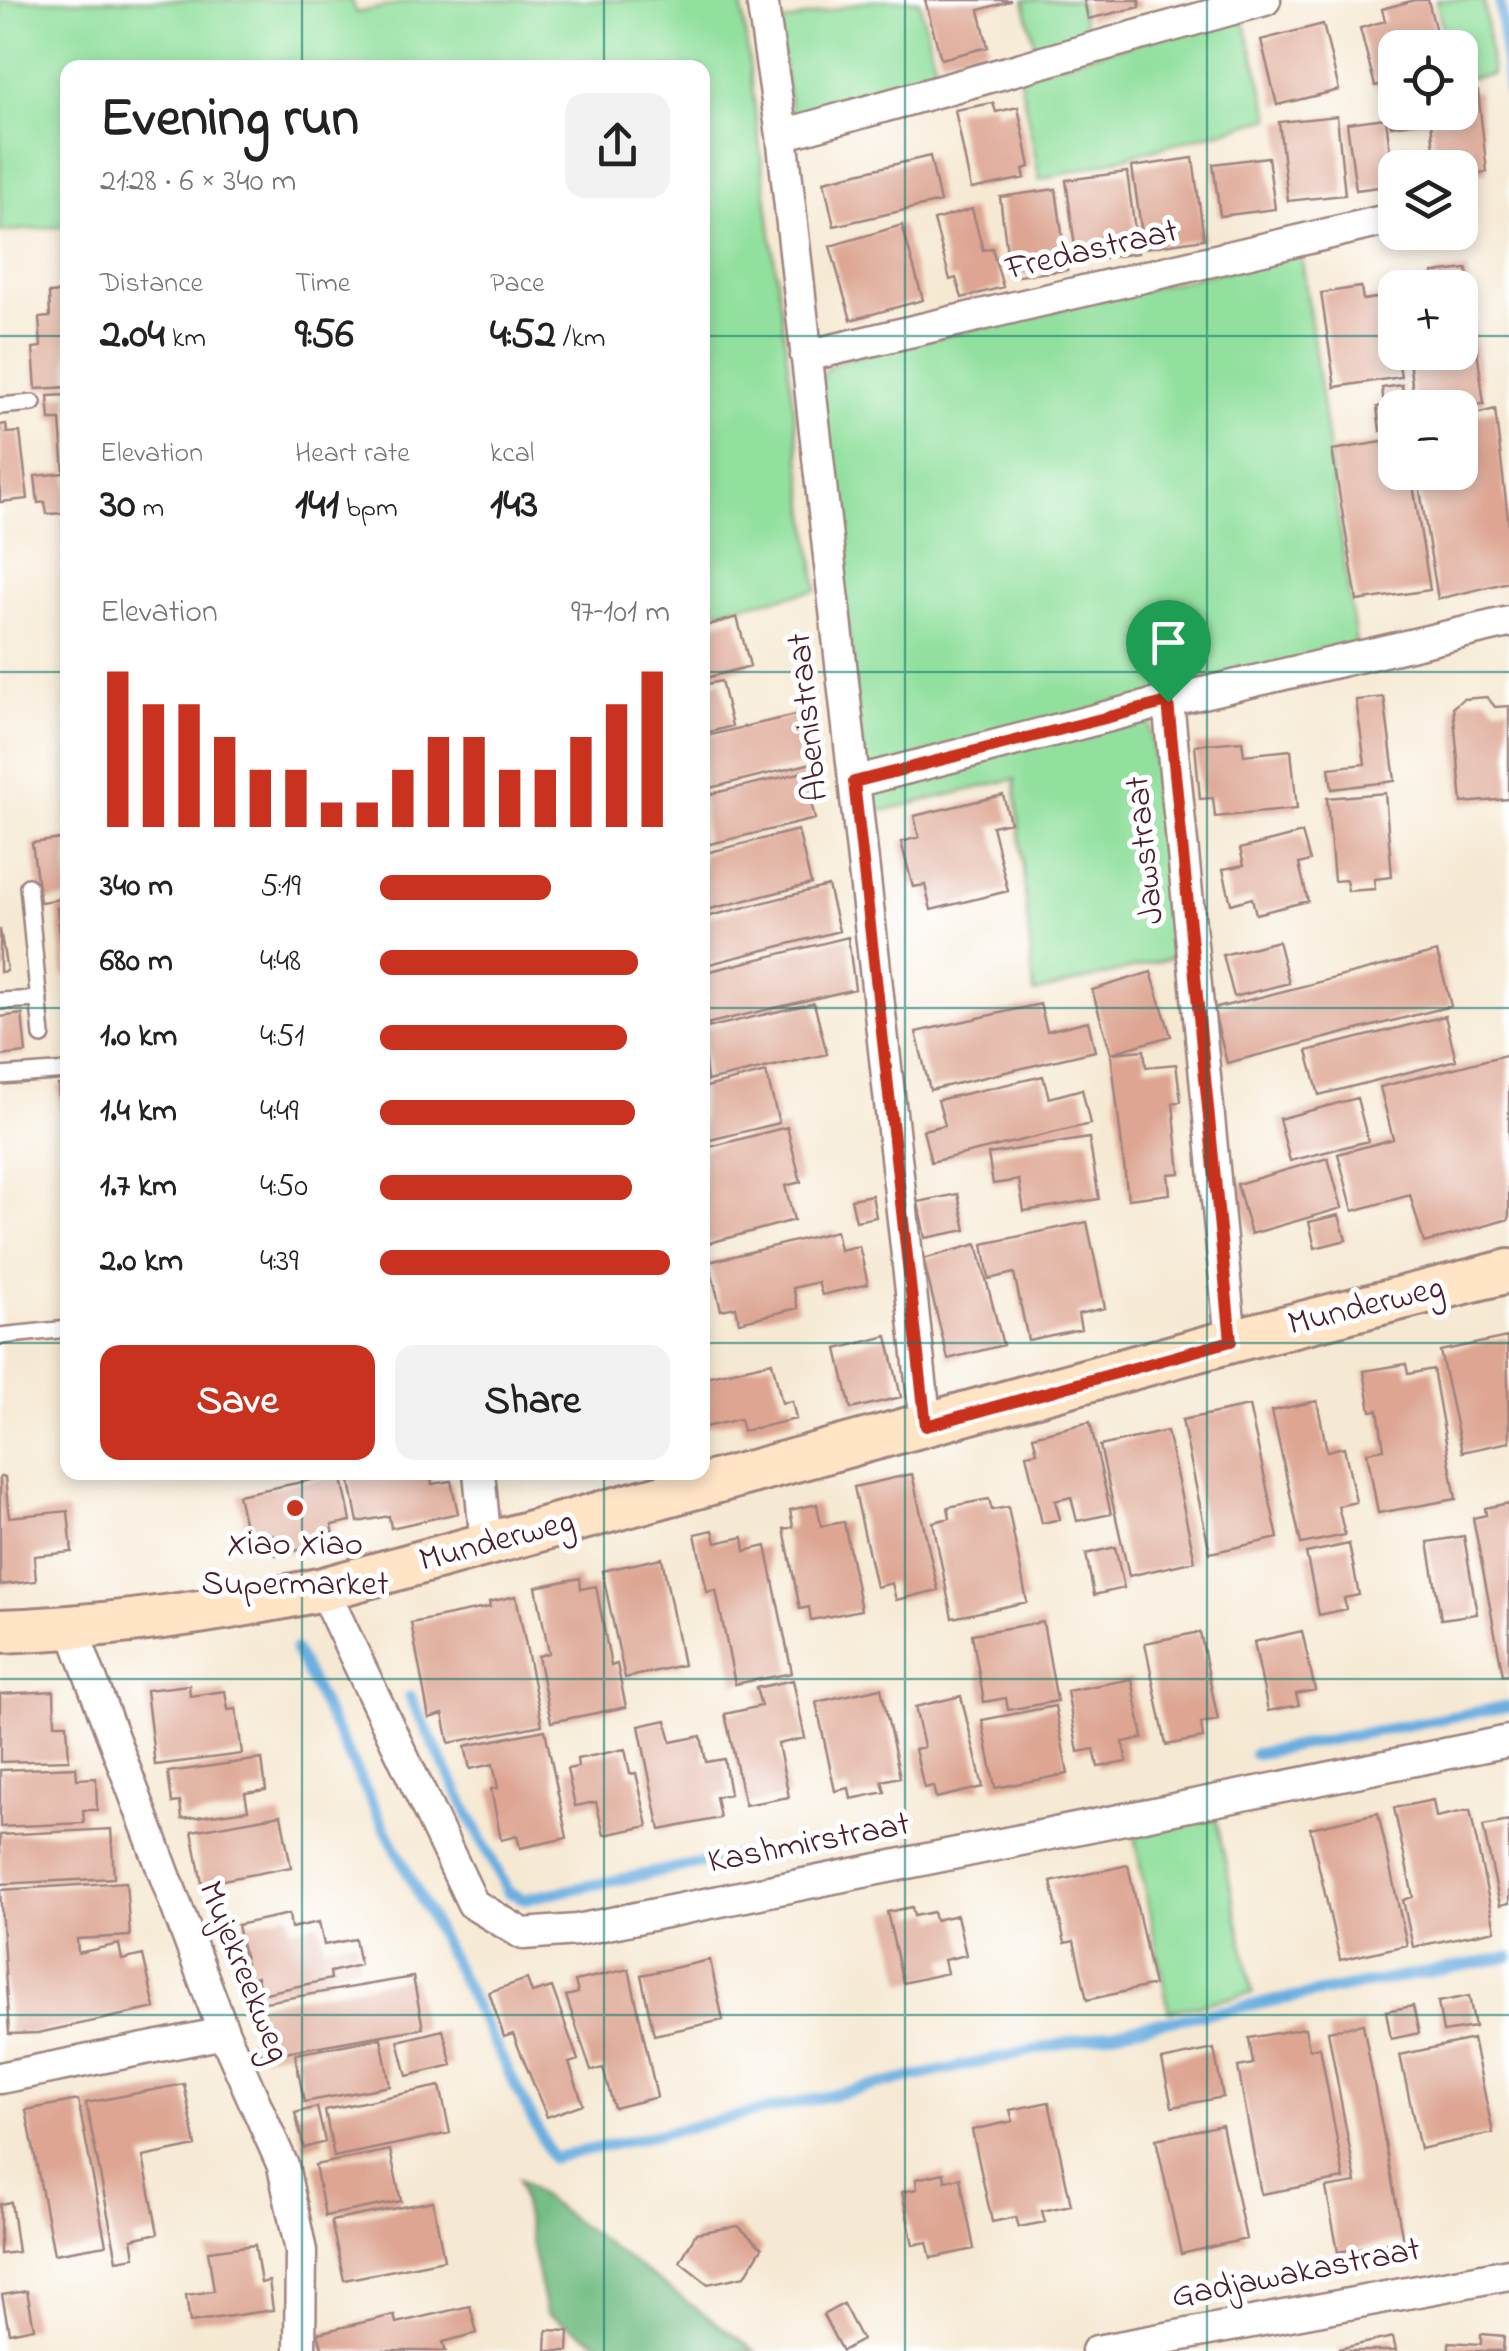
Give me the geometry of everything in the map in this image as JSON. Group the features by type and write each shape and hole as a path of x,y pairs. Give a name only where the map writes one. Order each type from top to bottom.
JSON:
{"street":[{"name":"Abenistraat","path":"762,0 782,135 926,1426"},
{"path":"782,135 1266,0"},
{"name":"Fredastraat","path":"806,356 1378,222"},
{"path":"854,782 1168,702 1509,622"},
{"name":"Jawstraat","path":"1168,702 1231,1341"},
{"name":"Munderweg","path":"0,1631 72,1628 245,1606 323,1589 1231,1341 1509,1272"},
{"path":"480,1480 486,1544"},
{"name":"Kashmirstraat","path":"323,1589 473,1904 523,1934 597,1926 1509,1740"},
{"name":"Mujekreekweg","path":"72,1628 224,2032 283,2166 301,2250 300,2351"},
{"path":"0,2078 224,2032"},
{"name":"Gadjawakastraat","path":"1097,2351 1509,2274"}],"lane":[{"path":"0,406 33,403"},
{"path":"28,886 42,1036"},
{"path":"0,1001 39,999"},
{"path":"0,1076 60,1072"},
{"path":"0,1336 60,1330"}],"green space":[{"path":"0,0 352,0 356,13 416,0 741,0 817,590 710,612 710,60 60,60 60,227 0,232"},
{"path":"870,0 919,0 940,85 793,127 777,24"},
{"path":"1024,0 1079,0 1090,47 1038,59"},
{"path":"1436,0 1484,0 1492,75 1478,77 1478,30 1443,30"},
{"path":"1242,14 1271,118 1040,180 1019,74"},
{"path":"1301,253 1356,644 1147,699 1176,957 1034,993 1015,779 869,814 819,382 828,368 847,358"},
{"path":"1216,1818 1253,1993 1169,2011 1134,1835"},
{"path":"518,2180 755,2351 613,2351 546,2313"}],"building":[{"path":"925,0 1010,1 979,10 988,47 941,59"},
{"path":"1084,0 1139,0 1140,7 1088,19"},
{"path":"1428,0 1436,30 1378,30 1375,86 1360,28 1385,21 1382,9"},
{"path":"1323,24 1339,90 1277,105 1261,40"},
{"path":"1478,91 1487,172 1478,173 1478,150 1434,150 1432,130 1478,130"},
{"path":"993,103 996,112 1018,107 1030,167 1023,169 1025,178 971,189 955,110"},
{"path":"1337,116 1345,195 1288,201 1279,122"},
{"path":"1378,119 1378,130 1387,130 1390,150 1378,150 1378,187 1356,190 1347,123"},
{"path":"930,156 940,202 834,226 824,181"},
{"path":"1268,157 1275,209 1220,216 1213,164"},
{"path":"1193,158 1204,239 1144,248 1132,167"},
{"path":"1127,172 1138,253 1077,262 1066,180"},
{"path":"1056,189 1067,270 1010,277 1000,197"},
{"path":"972,209 983,250 992,248 1003,287 962,298 956,278 950,280 934,220"},
{"path":"902,225 923,300 851,320 830,246"},
{"path":"1361,287 1363,300 1378,298 1378,370 1400,370 1401,377 1335,387 1321,293"},
{"path":"60,292 60,388 36,389 33,348 41,347 39,318 50,317 49,293"},
{"path":"1478,356 1484,404 1478,404 1478,390 1413,390 1410,370 1478,370"},
{"path":"1402,385 1403,390 1382,390"},
{"path":"60,395 60,420 50,420 48,396"},
{"path":"1495,409 1509,527 1509,582 1438,599 1420,490 1478,490 1478,413"},
{"path":"6,424 7,433 20,432 28,499 0,502 0,425"},
{"path":"1378,443 1378,490 1414,490 1430,590 1357,601 1332,450"},
{"path":"60,473 60,513 47,514 45,502 38,503 35,476"},
{"path":"737,617 750,666 710,677 710,625"},
{"path":"721,681 732,726 710,732 710,683"},
{"path":"1384,697 1395,781 1332,789 1329,768 1365,764 1356,700"},
{"path":"1487,697 1495,707 1509,706 1509,799 1462,803 1453,707 1463,699"},
{"path":"803,713 816,762 710,788 710,735"},
{"path":"1242,741 1244,755 1291,750 1297,809 1215,817 1213,798 1200,799 1195,745"},
{"path":"804,772 815,819 710,844 710,794"},
{"path":"1385,793 1392,877 1374,879 1375,889 1348,891 1346,880 1334,881 1327,798"},
{"path":"1003,795 1010,822 992,826 1008,891 931,910 925,885 913,887 901,842 919,837 914,816"},
{"path":"798,830 811,884 710,909 710,852"},
{"path":"1302,833 1310,861 1299,864 1308,901 1256,914 1252,898 1231,904 1223,869 1244,865 1240,849"},
{"path":"60,839 60,899 40,902 32,843"},
{"path":"828,886 839,931 710,964 710,916"},
{"path":"0,929 7,971 0,972"},
{"path":"848,937 855,989 710,1023 710,971"},
{"path":"1278,941 1289,983 1234,997 1223,955"},
{"path":"1437,952 1451,1006 1227,1063 1213,1009"},
{"path":"1151,972 1171,1036 1111,1053 1092,990"},
{"path":"814,1003 827,1054 710,1080 710,1027"},
{"path":"1040,1004 1047,1031 1088,1021 1095,1051 930,1090 916,1032"},
{"path":"22,1014 26,1053 0,1056 0,1017"},
{"path":"1445,1016 1456,1060 1319,1095 1307,1051"},
{"path":"1144,1050 1146,1067 1176,1064 1181,1101 1173,1103 1180,1173 1168,1174 1170,1194 1128,1199 1111,1053"},
{"path":"1509,1054 1509,1219 1424,1243 1410,1195 1353,1211 1338,1154 1393,1139 1380,1087"},
{"path":"766,1072 779,1123 710,1140 710,1086"},
{"path":"1043,1076 1049,1098 1082,1089 1090,1124 931,1162 923,1130 945,1125 938,1100"},
{"path":"1357,1098 1368,1141 1290,1161 1279,1119"},
{"path":"787,1127 801,1182 785,1186 794,1220 710,1243 710,1147"},
{"path":"1089,1138 1099,1199 1024,1211 1019,1180 993,1184 988,1154"},
{"path":"1328,1158 1342,1208 1251,1234 1237,1184"},
{"path":"958,1194 966,1230 925,1238 918,1202"},
{"path":"872,1195 876,1217 856,1221 851,1199"},
{"path":"1339,1215 1346,1240 1315,1248 1309,1222"},
{"path":"1087,1222 1105,1308 1078,1314 1081,1329 1028,1340 1014,1273 989,1279 983,1244"},
{"path":"836,1231 840,1250 859,1246 868,1284 822,1295 818,1282 793,1288 798,1308 739,1322 736,1307 721,1310 710,1262"},
{"path":"977,1244 1003,1345 948,1359 923,1259"},
{"path":"887,1336 901,1397 851,1409 837,1349"},
{"path":"1507,1337 1509,1442 1462,1452 1440,1351"},
{"path":"772,1362 782,1403 792,1401 796,1419 743,1431 740,1419 710,1426 710,1376"},
{"path":"1406,1364 1408,1374 1433,1369 1456,1499 1378,1513 1367,1452 1384,1449 1378,1410 1371,1411 1364,1371"},
{"path":"1317,1401 1327,1451 1344,1447 1356,1502 1338,1506 1345,1535 1301,1544 1272,1411"},
{"path":"1249,1406 1278,1538 1210,1553 1182,1420"},
{"path":"1090,1422 1111,1514 1077,1521 1071,1497 1055,1501 1060,1519 1042,1523 1026,1454 1037,1452 1033,1436"},
{"path":"1167,1431 1195,1561 1129,1576 1100,1446"},
{"path":"912,1474 938,1590 896,1600 892,1583 876,1587 854,1487"},
{"path":"0,1477 5,1477 9,1517 68,1511 72,1552 34,1556 36,1581 0,1585"},
{"name":"Xiao Xiao Supermarket","path":"312,1480 342,1480 351,1521 332,1525 335,1542 276,1555 273,1535 248,1540 238,1495"},
{"path":"350,1480 431,1480 432,1484 451,1481 458,1513 391,1528 389,1516 358,1522"},
{"path":"989,1499 992,1510 1008,1507 1027,1602 952,1618 933,1522 950,1518 948,1507"},
{"path":"1509,1503 1509,1674 1503,1675 1473,1518 1486,1515 1485,1508"},
{"path":"817,1504 821,1526 844,1522 861,1610 811,1620 809,1607 800,1609 784,1529 793,1527 790,1510"},
{"path":"713,1530 716,1543 743,1537 745,1551 766,1546 792,1673 735,1684 716,1590 707,1592 695,1534"},
{"path":"1464,1536 1477,1614 1441,1619 1428,1542"},
{"path":"1349,1544 1359,1595 1344,1598 1346,1609 1319,1615 1306,1553"},
{"path":"1115,1547 1124,1588 1094,1595 1086,1554"},
{"path":"662,1558 683,1665 625,1678 602,1571"},
{"path":"580,1578 581,1589 596,1586 611,1666 617,1664 626,1707 551,1722 538,1656 549,1653 536,1587"},
{"path":"516,1596 542,1725 449,1743 443,1714 429,1718 411,1623 490,1607 489,1602"},
{"path":"1043,1622 1057,1701 1008,1710 1006,1698 984,1702 972,1634"},
{"path":"1302,1631 1315,1690 1296,1694 1299,1705 1268,1711 1254,1642"},
{"path":"1200,1632 1218,1720 1201,1723 1203,1738 1166,1745 1145,1643"},
{"path":"1132,1679 1143,1738 1123,1742 1127,1762 1098,1767 1094,1749 1078,1752 1067,1691"},
{"path":"793,1680 805,1738 778,1744 789,1797 745,1805 725,1714 761,1706 756,1688"},
{"path":"189,1685 190,1696 225,1691 228,1710 236,1709 242,1754 155,1765 146,1690"},
{"path":"881,1688 900,1777 882,1781 885,1792 851,1799 849,1788 835,1791 816,1702"},
{"path":"54,1691 55,1724 67,1724 69,1760 0,1762 0,1694"},
{"path":"961,1696 983,1787 936,1798 933,1786 924,1788 915,1749 924,1747 915,1707"},
{"path":"1055,1706 1068,1774 995,1788 982,1720"},
{"path":"666,1720 671,1742 701,1736 706,1762 724,1759 730,1794 716,1797 720,1818 660,1830 639,1726"},
{"path":"545,1730 567,1838 520,1848 517,1836 501,1840 491,1789 498,1788 493,1764 470,1769 465,1746"},
{"path":"625,1749 630,1774 636,1773 648,1826 604,1835 596,1802 575,1806 567,1769 578,1767 577,1759"},
{"path":"262,1759 266,1790 245,1793 248,1810 182,1819 180,1802 172,1803 168,1772"},
{"path":"76,1767 77,1779 96,1778 97,1810 83,1810 84,1823 0,1827 0,1770"},
{"path":"1433,1800 1436,1817 1470,1810 1495,1930 1413,1947 1403,1900 1413,1897 1394,1808"},
{"path":"1378,1813 1407,1945 1340,1960 1310,1828"},
{"path":"281,1815 291,1867 202,1884 192,1831"},
{"path":"1509,1821 1509,1903 1500,1905 1483,1826"},
{"path":"111,1829 114,1878 0,1884 0,1835"},
{"path":"1128,1865 1154,1985 1087,2000 1074,1941 1065,1943 1051,1882"},
{"path":"126,1882 130,1936 77,1939 78,1953 119,1944 122,1960 143,1955 155,2008 38,2033 9,2034 0,1890"},
{"path":"912,1907 914,1916 933,1912 935,1920 957,1915 966,1955 944,1960 947,1973 903,1983 887,1912"},
{"path":"289,1914 291,1928 319,1922 324,1945 355,1939 360,1965 330,1972 331,1979 261,1994 257,1977 249,1979 237,1925"},
{"path":"710,1960 723,2020 654,2035 641,1975"},
{"path":"629,1969 657,2097 614,2108 603,2068 591,2071 566,1996 578,1993 575,1981"},
{"path":"413,1977 423,2028 262,2056 253,2004"},
{"path":"527,1979 532,1993 552,1987 578,2060 569,2063 583,2104 547,2117 513,2034 504,2037 489,1992"},
{"path":"1469,1996 1475,2027 1443,2032 1438,2002"},
{"path":"1413,2006 1419,2033 1391,2039 1386,2011"},
{"path":"1363,2024 1403,2240 1338,2252 1326,2188 1356,2183 1328,2031"},
{"path":"1305,2028 1309,2049 1320,2047 1344,2179 1261,2194 1238,2067 1253,2064 1249,2038"},
{"path":"443,2030 452,2065 407,2076 398,2041"},
{"path":"381,2038 390,2086 304,2102 295,2054"},
{"path":"1473,2039 1493,2133 1420,2149 1400,2055"},
{"path":"1214,2049 1223,2097 1172,2107 1162,2060"},
{"path":"184,2084 196,2146 143,2157 158,2233 132,2239 135,2257 117,2260 86,2103"},
{"path":"440,2086 450,2133 334,2157 325,2110"},
{"path":"78,2100 106,2245 54,2254 26,2110"},
{"path":"1049,2102 1071,2205 1042,2211 1045,2222 1019,2227 1016,2217 992,2222 972,2130 1013,2121 1010,2110"},
{"path":"317,2107 325,2142 304,2148 295,2113"},
{"path":"1222,2125 1246,2239 1181,2254 1156,2139"},
{"path":"390,2150 401,2201 325,2216 315,2165"},
{"path":"944,2173 945,2181 960,2178 974,2249 931,2258 927,2242 913,2245 902,2192 917,2189 916,2179"},
{"path":"433,2201 444,2260 344,2280 331,2221"},
{"path":"11,2202 18,2252 0,2254 0,2204"},
{"path":"738,2226 762,2248 745,2276 708,2284 680,2262 696,2233"},
{"path":"255,2245 261,2283 269,2281 273,2310 190,2322 186,2295 214,2291 208,2251"},
{"path":"27,2291 34,2328 9,2333 2,2295"},
{"path":"843,2304 862,2340 842,2351 823,2315"},
{"path":"470,2306 477,2333 443,2342 446,2351 323,2351 318,2333 394,2315 396,2323"},
{"path":"547,2330 569,2331 568,2351 546,2351"},
{"path":"1481,2334 1504,2336 1503,2351 1449,2351 1449,2342 1481,2344"},
{"path":"1393,2337 1396,2351 1338,2351 1338,2349"}],"waterway":[{"path":"1500,0 1509,94"},
{"path":"295,1650 552,2158 1141,2026 1509,1957"},
{"path":"410,1697 508,1892 524,1899 745,1854"},
{"path":"1254,1754 1509,1706"}],"place":[{"name":"Xiao Xiao Supermarket","path":"295,1508"}],"route":[{"path":"1168,702 1231,1341 926,1426 854,782 1168,702"}]}
